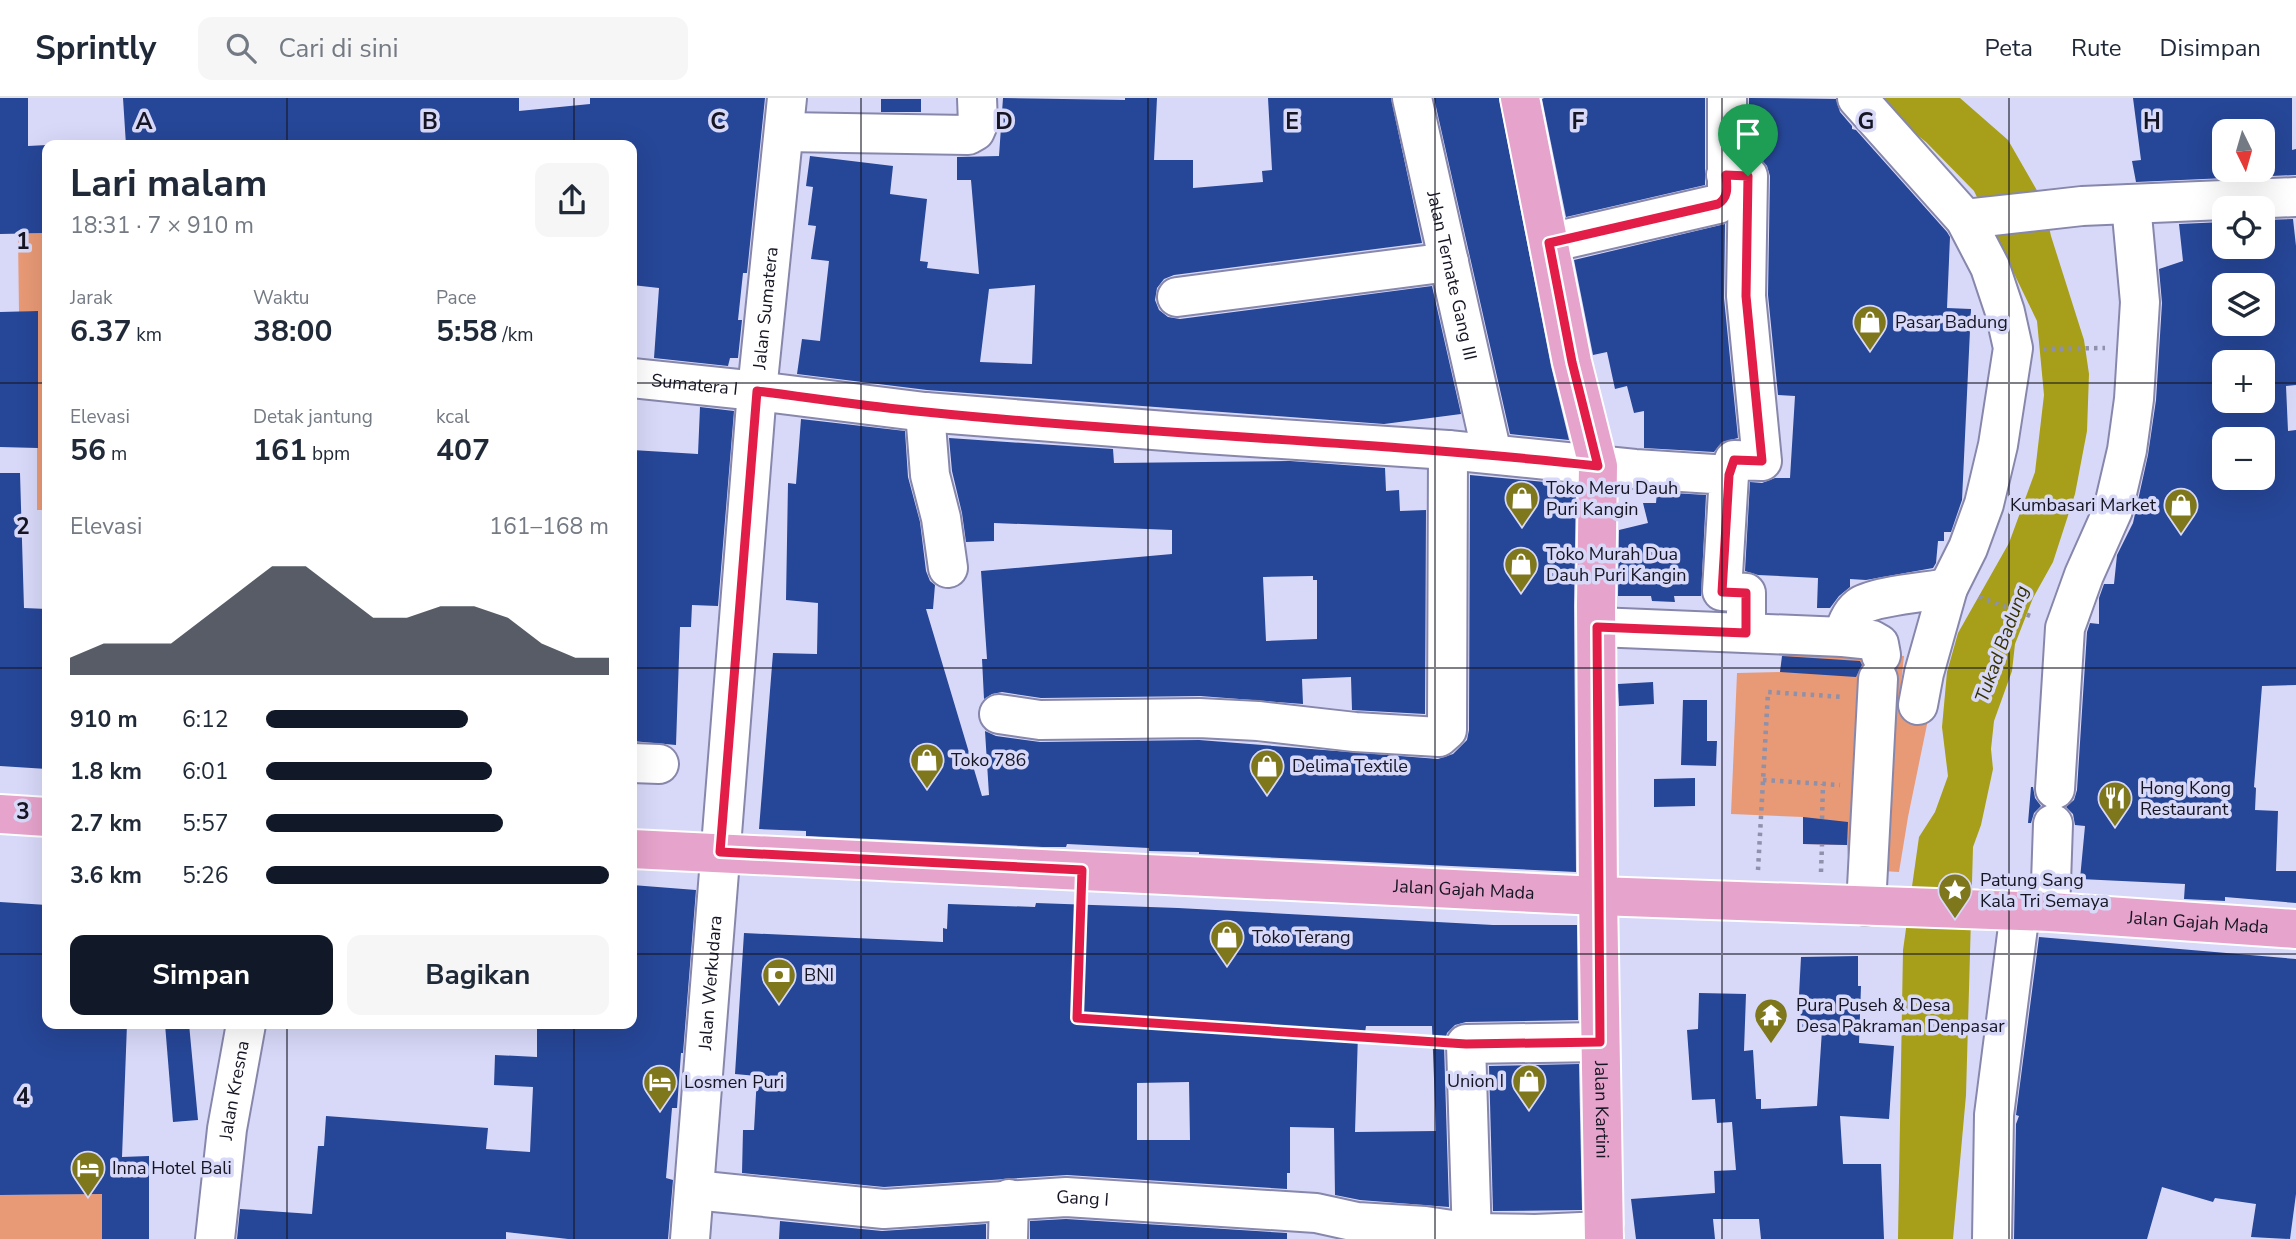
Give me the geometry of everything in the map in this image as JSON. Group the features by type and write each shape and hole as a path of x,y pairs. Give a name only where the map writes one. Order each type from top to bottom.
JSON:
{"main road":[{"name":"Jalan Kartini","path":"1520,98 1572,362 1598,466 1598,896 1604,1235"},
{"path":"0,814 42,817"},
{"name":"Jalan Gajah Mada","path":"637,849 1598,896 2025,911 2296,929"}],"street":[{"path":"785,115 968,135 975,131 978,124 977,98"},
{"name":"Jalan Ternate Gang III","path":"1412,98 1492,454"},
{"path":"1549,243 1718,204 1724,200 1727,194 1727,98"},
{"path":"1857,98 1972,218 2005,312 2012,348 1998,445 1984,504 1968,548 1961,591 1926,664 1918,705"},
{"name":"Jalan Sumatera","path":"720,852 757,391 785,115"},
{"path":"1726,175 1748,176 1746,296 1762,461 1734,460 1729,475 1722,592 1746,593 1746,633"},
{"path":"1972,218 2082,206 2296,197"},
{"path":"1992,1239 1994,1115 2025,911 2054,806 2065,628 2084,575 2113,510 2127,450 2140,302 2131,204"},
{"path":"1177,297 1449,262"},
{"name":"Sumatera I","path":"637,379 925,412 1448,450 1598,466 1729,475"},
{"path":"925,412 930,475 941,518 948,568"},
{"path":"999,714 1040,720 1199,718 1258,721 1355,732 1439,737 1447,730 1448,450"},
{"path":"1843,637 1848,621 1859,607 1875,600 1961,591"},
{"path":"1597,627 1843,637 1872,640 1879,644 1869,677 1885,906"},
{"name":"Jalan Werkudara","path":"690,1239 720,852"},
{"name":"Jalan Kresna","path":"215,1239 227,1129 245,1029"},
{"path":"1472,1236 1466,1044 1600,1042"},
{"name":"Gang I","path":"694,1190 884,1209 923,1208 1009,1199 1086,1198 1303,1212 1357,1222 1424,1226 1472,1236 1604,1235"},
{"path":"1008,1239 1009,1199"}],"path":[{"path":"2036,349 2110,348"},
{"path":"1961,591 2036,618"},
{"path":"1756,902 1768,692 1869,677"},
{"path":"1763,780 1841,785 1842,773"},
{"path":"1822,819 1823,784"},
{"path":"1082,870 1077,1018 1466,1044"}],"shaded area":[{"path":"42,233 42,510 37,510 37,311 19,312 18,234"},
{"path":"1784,648 1904,656 1899,704 1931,705 1899,872 1849,869 1847,845 1803,844 1803,817 1731,814 1737,673 1780,672"},
{"path":"102,1194 102,1239 0,1239 0,1195"}],"water":[{"name":"Tukad Badung","path":"1871,98 1960,98 2008,140 2043,201 2051,236 2084,340 2089,374 2087,431 2075,494 2053,562 2033,598 2015,644 2012,671 1994,721 1991,749 1993,769 1981,825 1973,847 1966,1095 1953,1239 1898,1239 1903,950 1919,837 1935,812 1948,776 1942,727 1947,672 1958,633 2009,543 2035,472 2044,395 2037,321 1974,191 1926,142"}],"building":[{"path":"0,98 28,98 28,146 42,145 42,233 0,234"},
{"path":"123,98 519,98 519,111 590,104 590,98 765,98 747,273 743,273 738,320 742,320 738,358 730,358 728,366 654,358 659,288 637,286 637,140 126,140"},
{"path":"1003,98 1157,98 1154,160 1193,160 1193,188 1263,182 1262,171 1272,170 1268,98 1391,98 1422,243 1174,275 1164,279 1157,288 1155,300 1159,310 1168,317 1180,319 1432,286 1461,414 1384,424 927,390 797,374 802,339 820,341 829,261 811,259 816,226 808,225 813,187 806,186 810,156 893,166 890,194 927,199 920,261 928,262 927,268 979,274 971,180 957,180 957,157 999,156","holes":["1035,285 1032,364 980,362 989,289"]},
{"path":"1434,98 1499,98 1551,366 1569,440 1510,434"},
{"path":"1705,98 1705,185 1566,217 1542,99"},
{"name":"Pasar Badung","path":"1749,98 1836,99 1840,112 1852,129 1856,130 1947,232 1950,237 1947,308 1971,309 1962,500 1951,532 1944,532 1944,541 1938,541 1933,568 1866,580 1850,579 1850,587 1830,608 1817,608 1818,578 1758,575 1745,571 1750,482 1762,483 1775,478 1790,478 1795,396 1778,395 1768,295 1770,176 1767,166 1760,158 1749,154"},
{"path":"2133,98 2292,98 2292,150 2296,149 2296,175 2275,176 2275,119 2212,119 2212,179 2136,182 2132,161 2141,160"},
{"path":"881,99 921,99 921,112 881,112"},
{"path":"2293,219 2296,246 2296,385 2286,386 2288,431 2296,430 2296,685 2262,686 2254,787 2255,810 2278,811 2276,871 2296,871 2296,903 2225,897 2225,901 2184,899 2185,884 2080,879 2085,826 2075,825 2073,814 2066,807 2074,800 2077,790 2087,632 2090,623 2099,624 2099,598 2104,584 2114,584 2117,555 2133,523 2148,455 2156,400 2162,303 2159,269 2183,261 2179,224 2212,223 2212,259 2275,259 2275,220"},
{"path":"1725,224 1724,298 1738,438 1722,442 1714,452 1644,448 1644,411 1634,413 1627,386 1615,389 1607,352 1593,355 1574,260"},
{"path":"38,311 38,448 0,447 0,312"},
{"path":"700,407 734,411 718,606 692,605 691,627 680,627 676,745 637,741 637,450 698,454"},
{"path":"801,419 905,431 908,477 920,522 926,571 935,585 933,609 926,609 982,796 989,795 985,731 996,736 1040,742 1199,740 1438,759 1453,754 1467,740 1469,730 1470,475 1576,485 1576,872 1199,854 1149,851 1149,848 1067,844 1066,847 1043,847 806,836 806,831 759,829 773,653 817,654 818,603 786,600 788,483 796,484"},
{"path":"949,438 1113,449 1114,463 1290,461 1385,468 1386,491 1399,490 1400,511 1426,510 1425,714 1352,710 1351,677 1302,679 1303,704 1200,696 1041,698 1002,692 984,699 982,659 987,659 981,571 1172,554 1172,530 994,523 994,541 966,542 952,471","holes":["1313,576 1313,580 1317,580 1317,639 1266,641 1263,577"]},
{"path":"0,473 20,473 24,608 42,609 42,769 0,766"},
{"path":"1657,492 1706,495 1701,596 1674,596 1675,602 1652,601 1651,596 1618,596 1619,530 1648,523 1643,503 1656,503"},
{"path":"1782,656 1860,661 1862,665 1856,677 1780,672"},
{"path":"1653,682 1654,704 1619,706 1618,684"},
{"path":"1683,700 1707,700 1707,741 1717,741 1716,766 1681,765"},
{"path":"1695,778 1695,806 1654,807 1654,779"},
{"path":"2031,787 2041,806 2034,813 2031,823 2028,823"},
{"path":"1803,817 1848,822 1847,845 1803,844"},
{"path":"637,885 696,890 683,1053 677,1108 672,1108 666,1178 673,1180 668,1239 568,1239 506,1232 506,1239 237,1239 240,1209 312,1214 318,1146 324,1146 326,1116 488,1128 486,1149 530,1152 533,1087 494,1085 495,1055 537,1057 537,1029 637,1029"},
{"path":"0,902 42,905 42,1029 127,1029 122,1157 149,1156 149,1239 102,1239 102,1194 0,1195"},
{"path":"1036,903 1493,925 1577,925 1578,1020 1466,1022 1455,1025 1447,1033 1444,1045 1449,1207 1360,1200 1335,1195 1334,1128 1290,1127 1290,1173 1287,1173 1287,1189 1067,1175 884,1187 742,1173 743,1130 754,1130 757,1076 735,1074 744,933 943,942 943,928 947,929 948,904 1035,907","holes":["1366,1026 1432,1026 1436,1131 1355,1132 1358,1033 1365,1033","1189,1082 1190,1140 1137,1140 1137,1083"]},
{"path":"2039,937 2296,959 2296,1194 2290,1239 2251,1237 2256,1204 2215,1198 2213,1202 2162,1187 2147,1239 2014,1239 2016,1124 2019,1116 2016,1115"},
{"path":"1858,956 1858,986 1861,986 1859,1043 1894,1046 1889,1119 1840,1116 1843,1164 1881,1164 1884,1239 1761,1239 1759,1219 1713,1219 1715,1239 1636,1239 1631,1199 1715,1193 1714,1171 1736,1170 1732,1122 1717,1123 1715,1099 1692,1100 1687,1030 1698,1029 1699,993 1746,994 1744,1051 1753,1050 1756,1099 1761,1099 1761,1109 1817,1106 1822,1030 1802,1031 1799,995 1801,957"},
{"path":"165,1029 189,1029 198,1120 173,1122"},
{"path":"1579,1064 1582,1210 1493,1211 1489,1066"},
{"path":"1066,1219 1287,1233 1287,1239 1030,1239 1030,1221"},
{"path":"780,1221 882,1231 986,1224 986,1239 779,1239"}],"place":[{"name":"Pasar Badung","path":"1870,352"},
{"name":"Toko Meru Dauh Puri Kangin","path":"1522,528"},
{"name":"Kumbasari Market","path":"2181,535"},
{"name":"Toko Murah Dua Dauh Puri Kangin","path":"1521,594"},
{"name":"Toko 786","path":"927,790"},
{"name":"Delima Textile","path":"1267,796"},
{"name":"Hong Kong Restaurant","path":"2115,828"},
{"name":"Patung Sang Kala Tri Semaya","path":"1955,920"},
{"name":"Toko Terang","path":"1227,967"},
{"name":"BNI","path":"779,1005"},
{"name":"Pura Puseh & Desa Desa Pakraman Denpasar","path":"1771,1045"},
{"name":"Union I","path":"1529,1111"},
{"name":"Losmen Puri","path":"660,1112"},
{"name":"Inna Hotel Bali","path":"88,1198"}],"route":[{"path":"1726,175 1748,176 1746,296 1762,461 1734,460 1729,475 1722,592 1746,593 1746,633 1597,627 1600,1042 1466,1044 1077,1018 1082,870 720,852 757,391 925,412 1448,450 1598,466 1572,362 1549,243 1718,204 1727,194 1726,175"}]}
